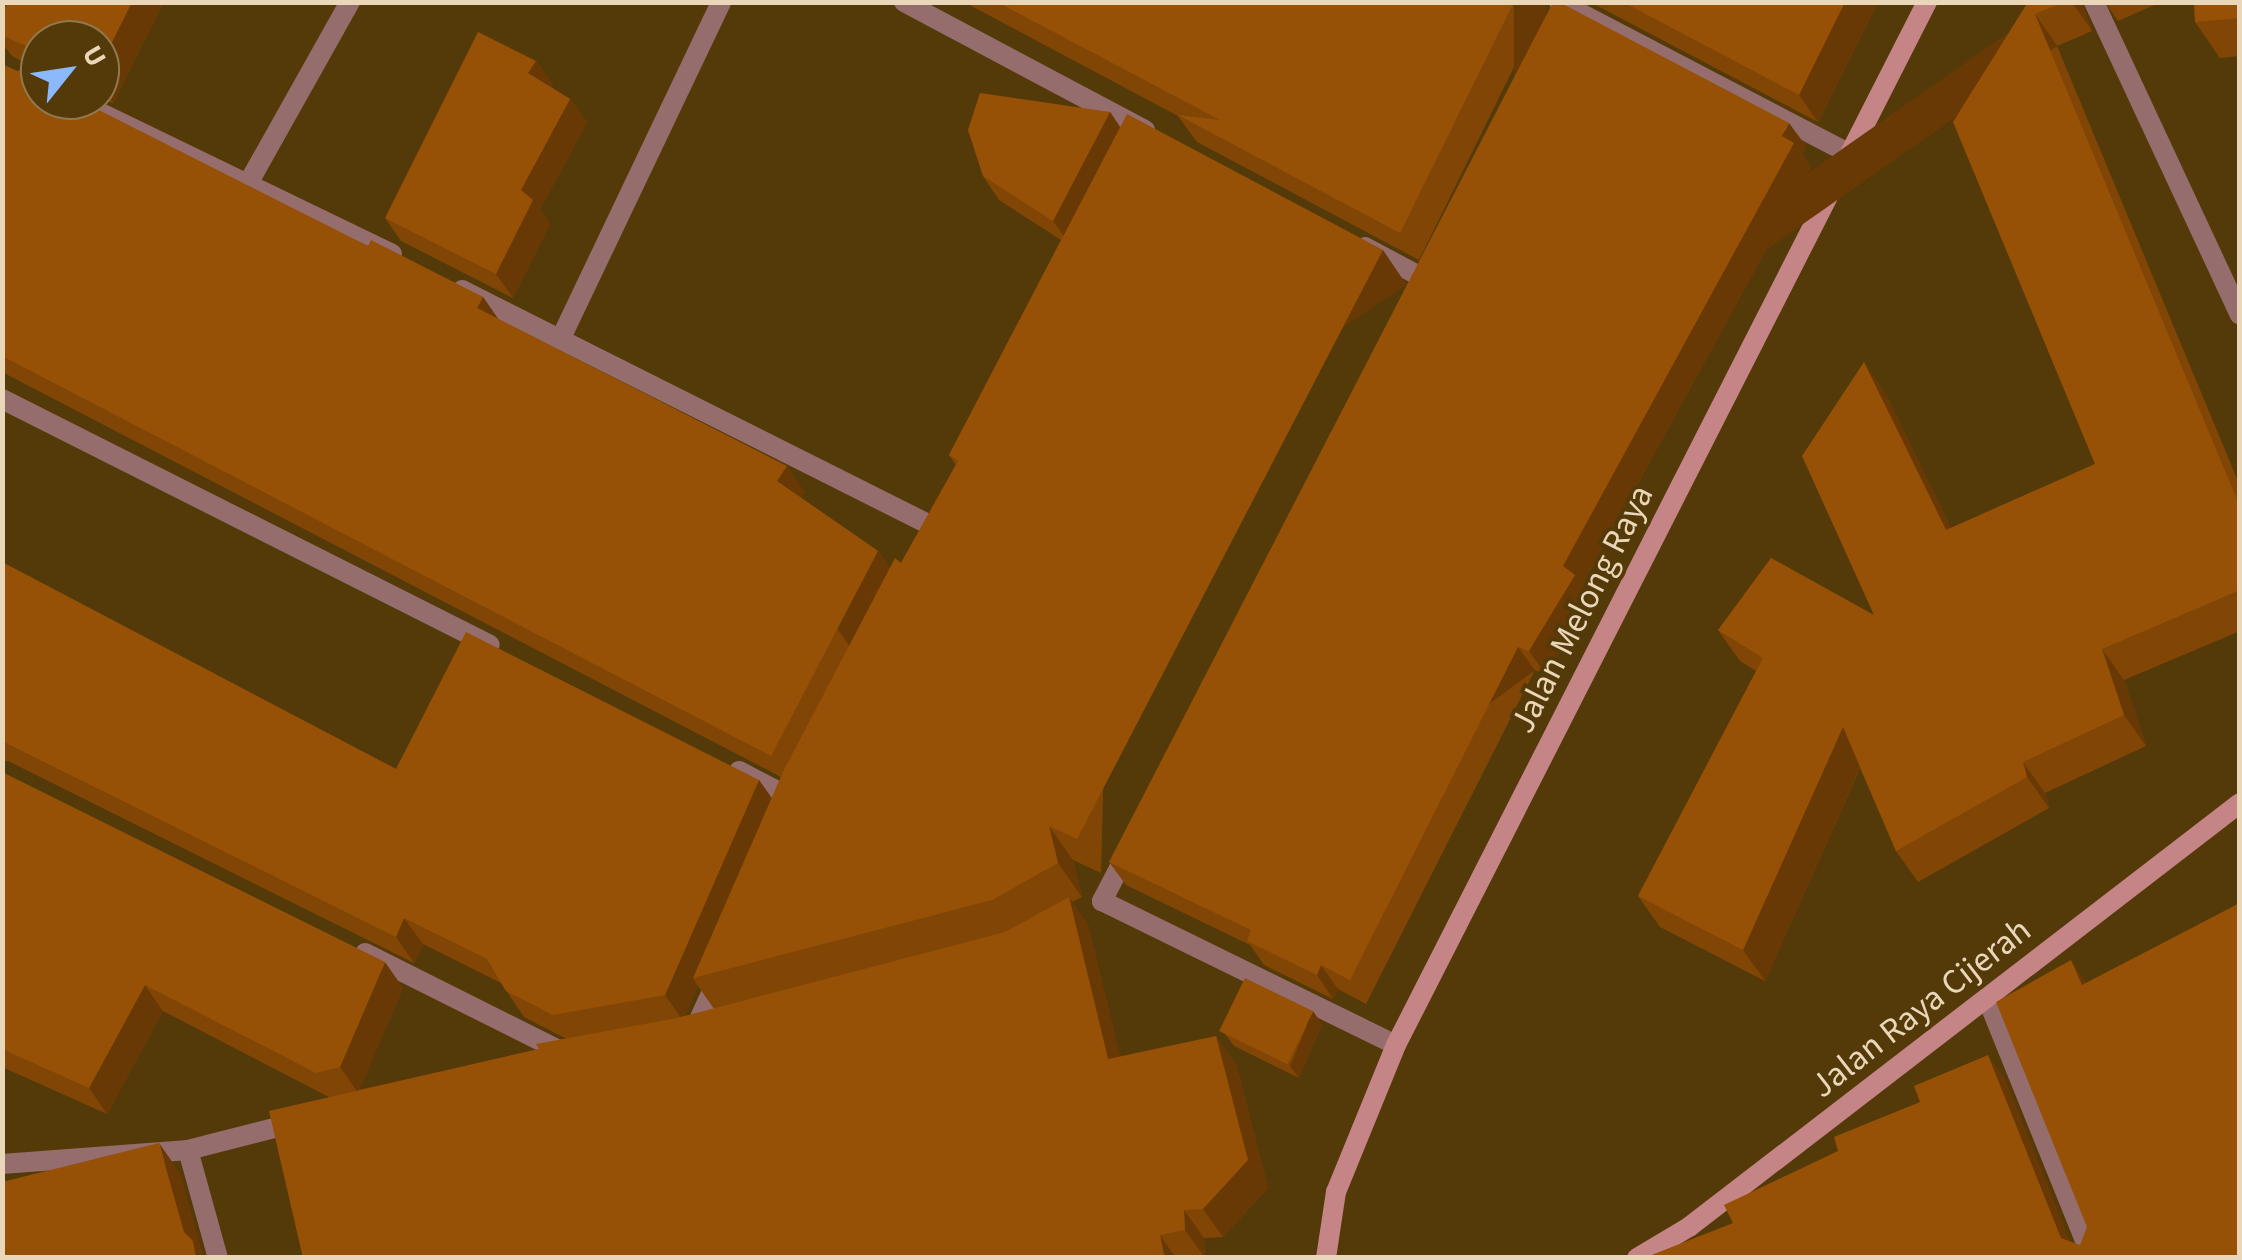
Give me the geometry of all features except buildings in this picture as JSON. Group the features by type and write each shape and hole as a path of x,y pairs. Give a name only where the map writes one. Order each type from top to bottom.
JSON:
{"main road":[{"name":"Jalan Melong Raya","path":"1326,1258 1336,1192 1396,1046 1927,2"},
{"name":"Jalan Raya Cijerah","path":"1636,1258 1689,1227 2240,803"}],"street":[{"path":"250,180 350,2"},
{"path":"560,340 721,2"},
{"path":"904,2 1147,138"},
{"path":"2094,2 2240,315"},
{"path":"1560,10 1850,154"},
{"path":"118,120 250,180 405,260"},
{"path":"1337,232 1429,270 1407,314"},
{"path":"439,278 936,528"},
{"path":"2,399 513,657"},
{"path":"724,764 795,800"},
{"path":"1138,832 1094,906 1396,1046"},
{"path":"340,941 578,1053 532,1064"},
{"path":"725,962 684,1035 732,1023"},
{"path":"1988,998 2092,1258"},
{"path":"2,1164 188,1150 327,1115"},
{"path":"188,1150 218,1258"}]}
